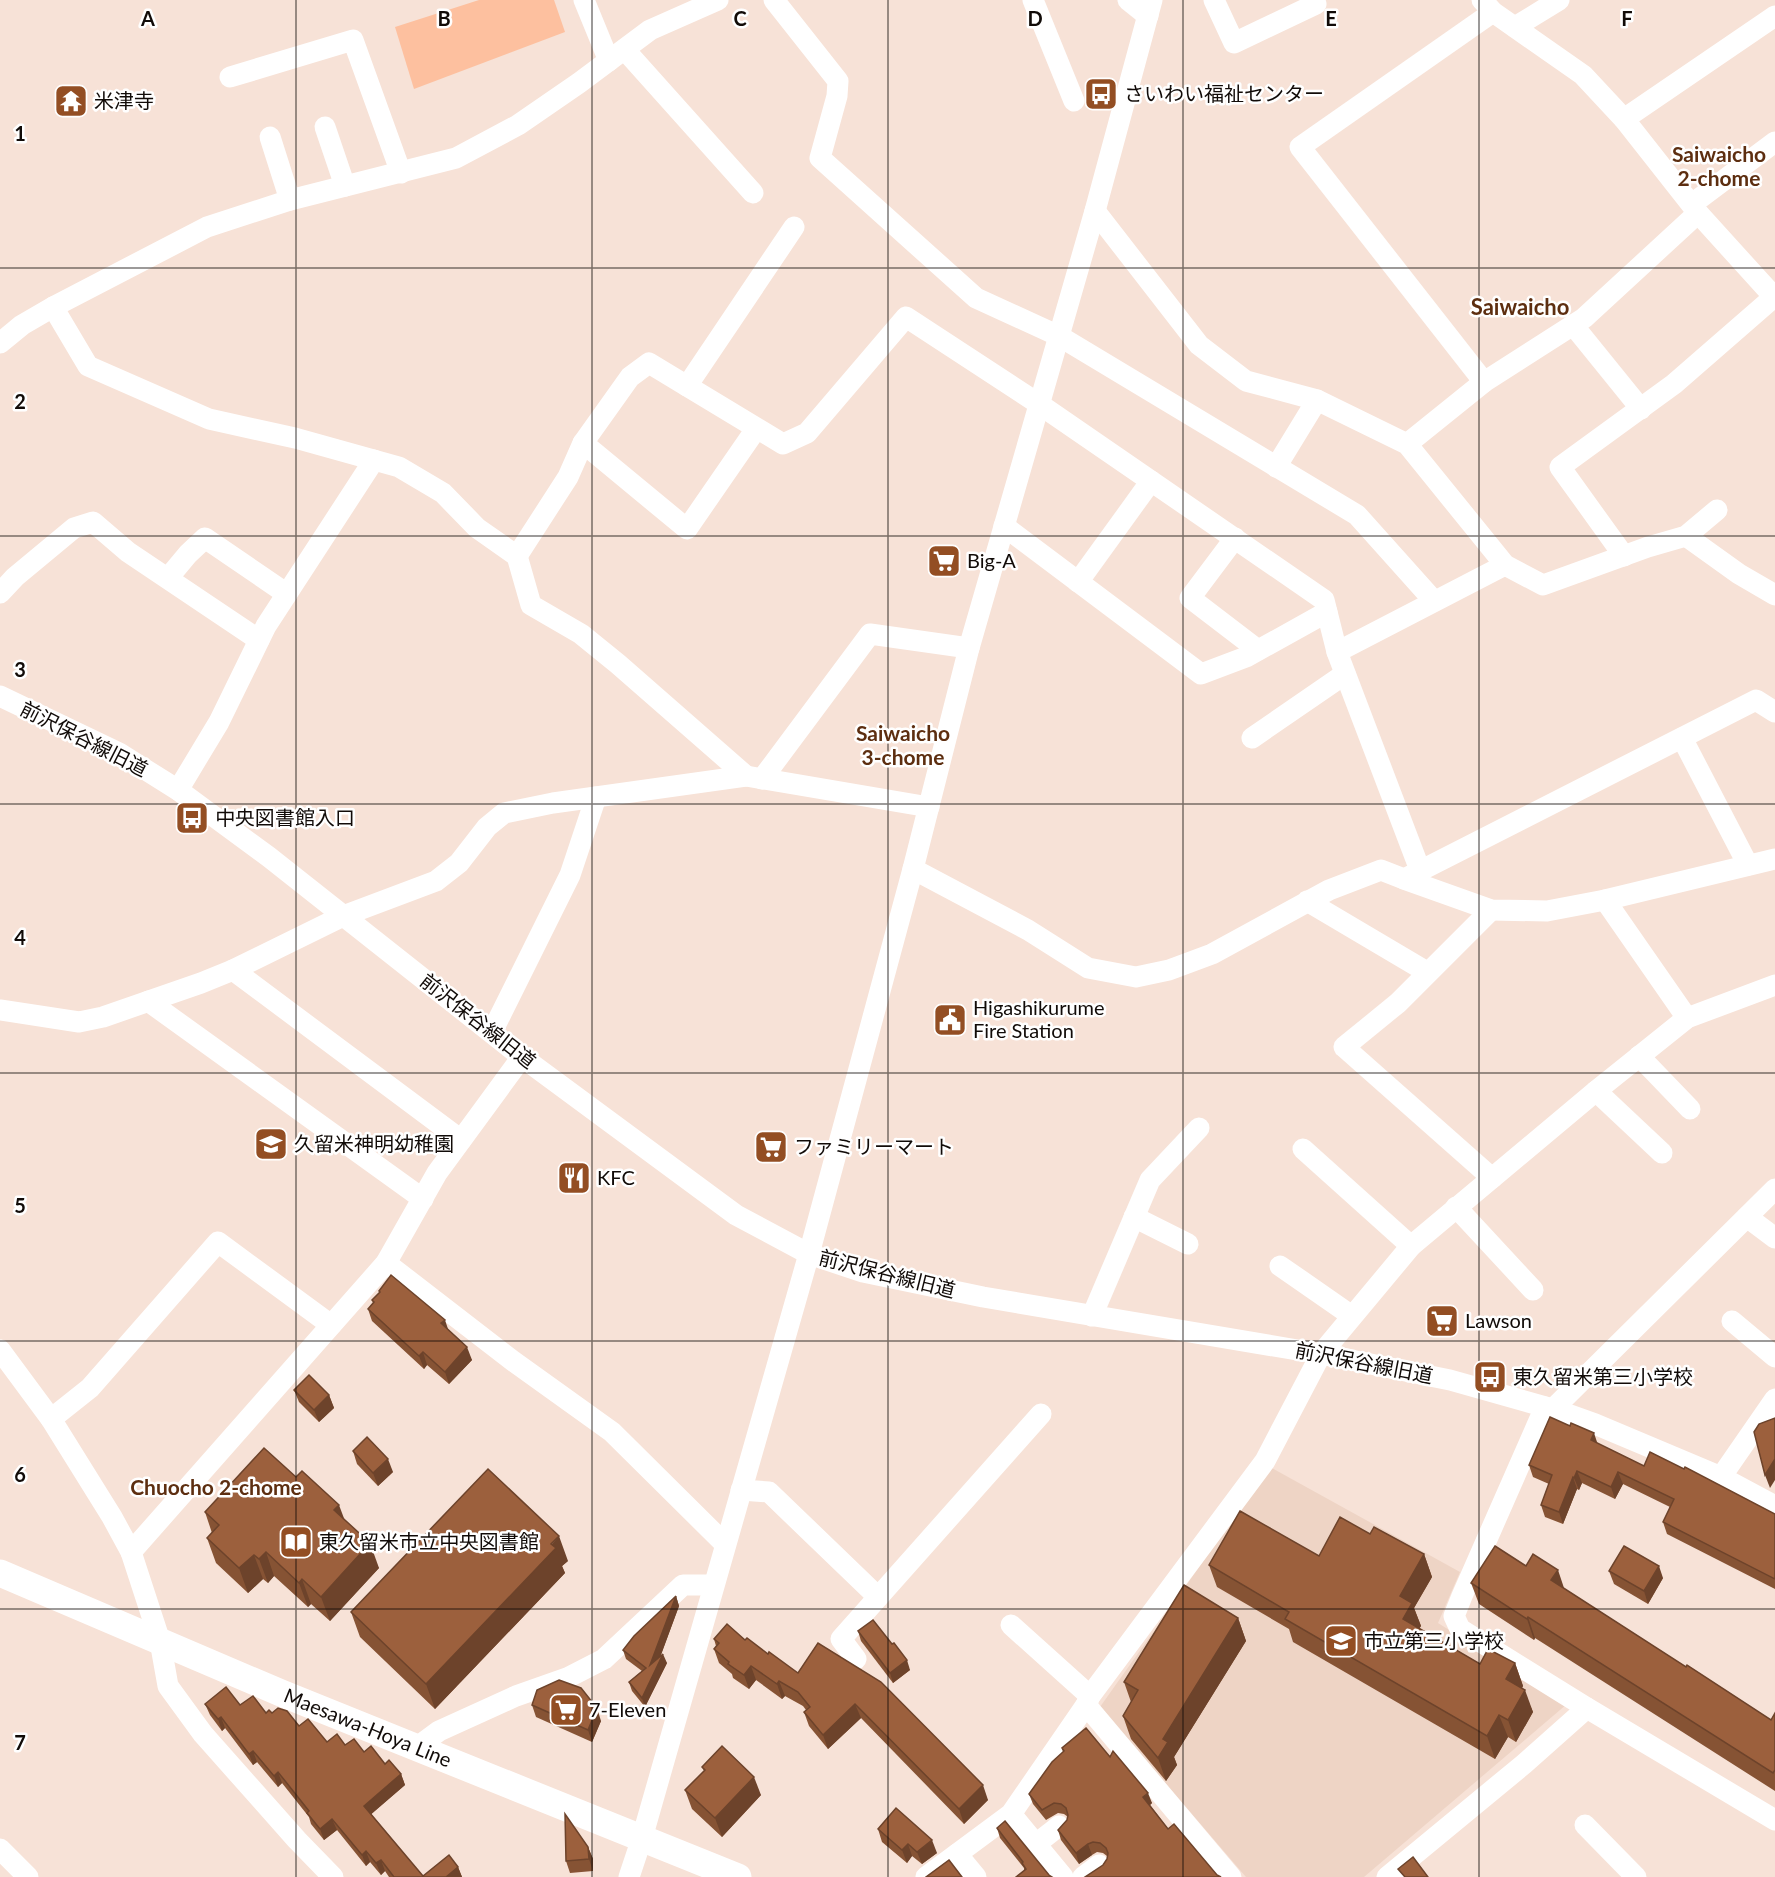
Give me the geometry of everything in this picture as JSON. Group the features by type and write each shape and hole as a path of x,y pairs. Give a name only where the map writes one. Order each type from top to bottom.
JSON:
{"main road":[{"name":"Maesawa-Hoya Line","path":"0,1573 416,1748 738,1877"}],"street":[{"path":"584,0 617,55 753,193"},
{"path":"0,343 22,325 53,306 207,227 290,200 456,158 518,125 684,7 718,0"},
{"path":"774,0 838,81 837,96 820,158 976,298 1059,336 1357,515 1434,601"},
{"path":"1033,0 1074,101"},
{"path":"629,1877 809,1254 913,869 969,648 1095,211 1150,8 1128,0"},
{"path":"1214,0 1234,43 1316,4 1313,0"},
{"path":"1515,27 1559,0"},
{"path":"1484,382 1300,147 1488,6 1583,75 1624,119 1695,208 1774,298 1674,384 1560,467 1624,556"},
{"path":"1624,119 1775,16"},
{"path":"230,77 353,40 401,173"},
{"path":"325,127 345,186"},
{"path":"270,137 290,200"},
{"path":"1407,444 1484,382 1584,318 1695,208 1775,142"},
{"path":"1095,211 1199,345 1246,381 1317,400 1407,444 1505,565 1543,585 1686,536 1717,510"},
{"path":"687,386 794,227"},
{"path":"53,306 88,366 209,419 295,438 399,467 443,493 477,528 517,556 531,605 581,634 754,778"},
{"path":"517,556 568,477 583,443 630,377 649,363 783,444 807,433 906,317 1039,404 1324,600 1337,652 1412,874"},
{"path":"1574,325 1641,409"},
{"path":"1276,467 1317,400"},
{"path":"583,443 687,529 756,429"},
{"path":"178,790 219,722 266,626 374,460"},
{"path":"1078,582 1151,481"},
{"path":"0,594 15,577 74,528 93,522 128,552 259,640"},
{"path":"1004,526 1201,674 1246,657 1327,612"},
{"path":"1686,536 1739,574 1775,595"},
{"path":"168,578 205,538 287,594"},
{"path":"1235,538 1190,598 1258,650"},
{"path":"1337,652 1505,565"},
{"path":"754,778 870,633 969,648"},
{"path":"1252,738 1345,674"},
{"name":"前沢保谷線旧道","path":"0,696 120,753 178,790 270,857 522,1057 736,1215 809,1254 874,1274 983,1297 1321,1354 1450,1380 1549,1408 1595,1424 1721,1477 1775,1506"},
{"path":"1412,874 1756,700 1775,712"},
{"path":"1682,738 1748,865"},
{"path":"0,1010 80,1022 103,1017 233,970 343,916 436,881 459,863 487,827 504,813 596,797 754,778 929,807"},
{"path":"492,1032 570,875 596,797"},
{"path":"913,869 1028,930 1088,968 1136,977 1169,970 1212,954 1329,890 1381,870 1412,874 1491,910 1547,910 1605,900 1775,859"},
{"path":"1605,900 1687,1018"},
{"path":"1307,901 1427,972"},
{"path":"1491,910 1398,1003 1344,1047 1492,1178"},
{"path":"233,970 461,1140"},
{"path":"926,1877 1011,1814 1088,1700 1265,1461 1321,1354 1411,1246 1687,1018 1775,985"},
{"path":"148,1001 423,1199"},
{"path":"1639,1056 1690,1109"},
{"path":"131,1552 386,1263 437,1173 522,1057"},
{"path":"1596,1091 1662,1153"},
{"path":"1092,1316 1149,1180 1199,1128"},
{"path":"1303,1149 1411,1246"},
{"path":"1775,1189 1549,1408 1454,1616 1460,1629 1775,1820"},
{"path":"1456,1207 1533,1290"},
{"path":"1134,1217 1188,1244"},
{"path":"1747,1217 1775,1238"},
{"path":"51,1419 90,1389 218,1242 331,1325"},
{"path":"386,1263 513,1361 612,1432 725,1544"},
{"path":"1280,1266 1352,1316"},
{"path":"1732,1321 1775,1357"},
{"path":"0,1350 51,1419 131,1552 160,1641 168,1686 203,1734 333,1877"},
{"path":"1721,1477 1775,1399"},
{"path":"856,1659 841,1639 1041,1414"},
{"path":"741,1490 769,1492 878,1597"},
{"path":"416,1748 439,1731 516,1696 567,1678 604,1659 683,1585 713,1585"},
{"path":"1011,1624 1088,1700 1223,1874"},
{"path":"1387,1877 1524,1764 1587,1708"},
{"path":"1011,1814 1063,1877"},
{"path":"1585,1825 1636,1877"},
{"path":"1036,1844 1059,1826"},
{"path":"0,1849 28,1877"},
{"path":"957,1854 976,1877"}],"shaded area":[{"path":"479,0 554,0 565,32 414,89 395,27"},
{"path":"1270,1467 1460,1572 1438,1623 1567,1704 1364,1877 1246,1877 1100,1707"}],"building":[{"path":"391,1275 445,1320 441,1323 467,1347 445,1372 423,1352 419,1356 368,1309"},
{"path":"309,1375 329,1395 314,1410 294,1390"},
{"path":"1550,1417 1594,1433 1591,1440 1644,1466 1650,1452 1684,1469 1685,1467 1775,1514 1775,1579 1663,1522 1674,1499 1618,1472 1611,1487 1577,1471 1559,1512 1541,1505 1552,1475 1529,1465"},
{"path":"1775,1418 1775,1459 1765,1475 1754,1432 1759,1424"},
{"path":"367,1437 388,1459 373,1473 353,1451"},
{"path":"264,1448 296,1477 302,1471 339,1505 334,1510 370,1543 321,1597 302,1579 299,1583 266,1552 259,1559 254,1555 239,1568 207,1538 219,1525 205,1512"},
{"path":"488,1469 559,1536 551,1544 556,1548 426,1684 351,1612"},
{"path":"1240,1511 1319,1556 1340,1517 1370,1534 1374,1527 1424,1554 1400,1596 1412,1603 1403,1619 1480,1664 1488,1649 1515,1663 1506,1679 1525,1690 1508,1720 1499,1715 1487,1736 1285,1619 1289,1612 1209,1565"},
{"path":"1495,1546 1526,1566 1533,1554 1558,1570 1551,1580 1771,1720 1775,1713 1775,1770 1773,1773 1471,1583"},
{"path":"1624,1546 1659,1566 1644,1591 1609,1571"},
{"path":"1184,1585 1238,1618 1163,1739 1168,1742 1158,1758 1123,1716 1138,1690 1124,1682"},
{"path":"676,1596 650,1665 663,1654 642,1698 629,1682 646,1668 623,1650 634,1636"},
{"path":"873,1620 907,1660 890,1673 858,1631"},
{"path":"727,1624 745,1640 747,1638 798,1673 818,1643 881,1682 983,1785 959,1809 855,1704 823,1735 804,1712 810,1707 798,1692 779,1681 777,1684 751,1666 744,1675 728,1664 729,1662 714,1649 719,1643 714,1639"},
{"path":"559,1680 581,1688 597,1708 588,1730 532,1705 537,1690"},
{"path":"226,1687 240,1705 253,1696 266,1713 269,1710 272,1713 278,1708 287,1711 299,1726 308,1719 327,1742 337,1734 345,1745 354,1739 364,1752 371,1746 385,1764 389,1760 401,1774 364,1806 423,1876 449,1855 458,1867 446,1877 394,1877 381,1860 376,1863 366,1851 362,1855 332,1819 320,1829 307,1813 309,1811 278,1772 274,1776 253,1751 249,1754 221,1717 218,1719 205,1704"},
{"path":"1086,1728 1110,1757 1113,1751 1148,1793 1143,1797 1168,1829 1174,1824 1221,1877 1085,1877 1103,1865 1107,1859 1106,1848 1100,1843 1093,1842 1076,1853 1058,1830 1067,1820 1066,1808 1054,1803 1042,1810 1029,1794 1052,1762 1064,1751 1062,1748"},
{"path":"722,1746 754,1777 715,1818 685,1790 705,1770 702,1767"},
{"path":"896,1808 932,1840 917,1852 908,1844 902,1850 878,1829"},
{"path":"565,1814 588,1847 589,1859 566,1861"},
{"path":"1005,1821 1052,1877 1016,1877 1026,1869 997,1828"},
{"path":"1413,1857 1428,1877 1405,1877 1398,1869"},
{"path":"949,1860 962,1877 926,1877"}],"place":[{"name":"さいわい福祉センター","path":"1101,94"},
{"name":"米津寺","path":"71,101"},
{"name":"Big-A","path":"944,561"},
{"name":"中央図書館入口","path":"192,818"},
{"name":"Higashikurume Fire Station","path":"950,1020"},
{"name":"久留米神明幼稚園","path":"271,1144"},
{"name":"ファミリーマート","path":"771,1147"},
{"name":"KFC","path":"574,1178"},
{"name":"Lawson","path":"1442,1321"},
{"name":"東久留米第三小学校","path":"1490,1377"},
{"name":"東久留米市立中央図書館","path":"296,1542"},
{"name":"市立第三小学校","path":"1341,1641"},
{"name":"7-Eleven","path":"566,1710"}],"district":[{"name":"Saiwaicho 2-chome","path":"1719,167"},
{"name":"Saiwaicho","path":"1520,307"},
{"name":"Saiwaicho 3-chome","path":"903,746"},
{"name":"Chuocho 2-chome","path":"216,1488"}]}
